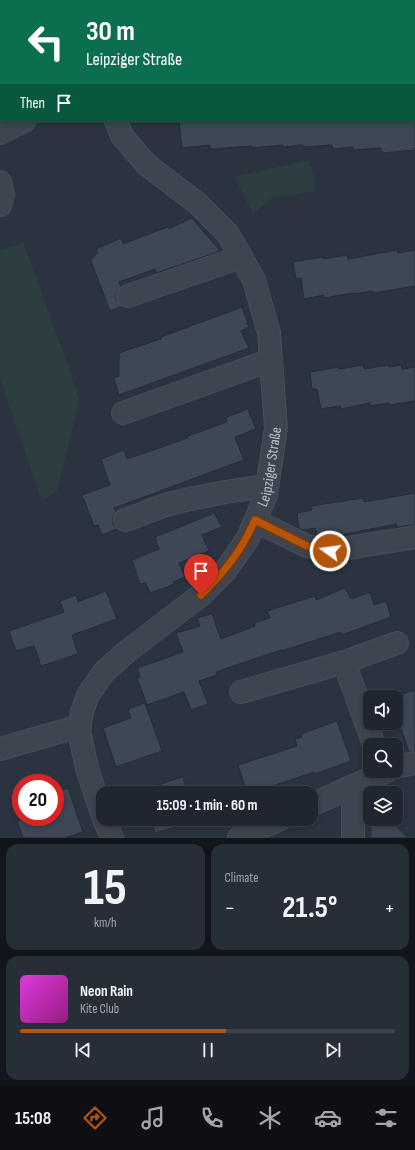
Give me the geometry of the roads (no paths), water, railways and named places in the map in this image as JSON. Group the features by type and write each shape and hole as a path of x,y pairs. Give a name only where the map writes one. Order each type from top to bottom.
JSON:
{"street":[{"path":"0,133 22,122"},
{"name":"Leipziger Straße","path":"96,795 88,772 79,731 82,712 88,695 104,672 126,653 201,595 226,570 248,538 266,495 276,428 269,333 254,280 228,234 197,203 148,165 122,136 116,122"},
{"path":"0,182 3,194 0,205"},
{"path":"128,296 241,257"},
{"path":"123,414 271,360"},
{"path":"125,520 168,505 203,496 267,486"},
{"path":"255,520 307,546 330,551 415,537"},
{"path":"241,692 344,662 397,643"},
{"path":"344,662 371,738"},
{"path":"0,749 80,726"},
{"path":"403,766 415,763"},
{"path":"318,802 370,778"},
{"path":"353,786 353,838"},
{"path":"107,826 112,838"},
{"path":"239,838 265,826"}]}
